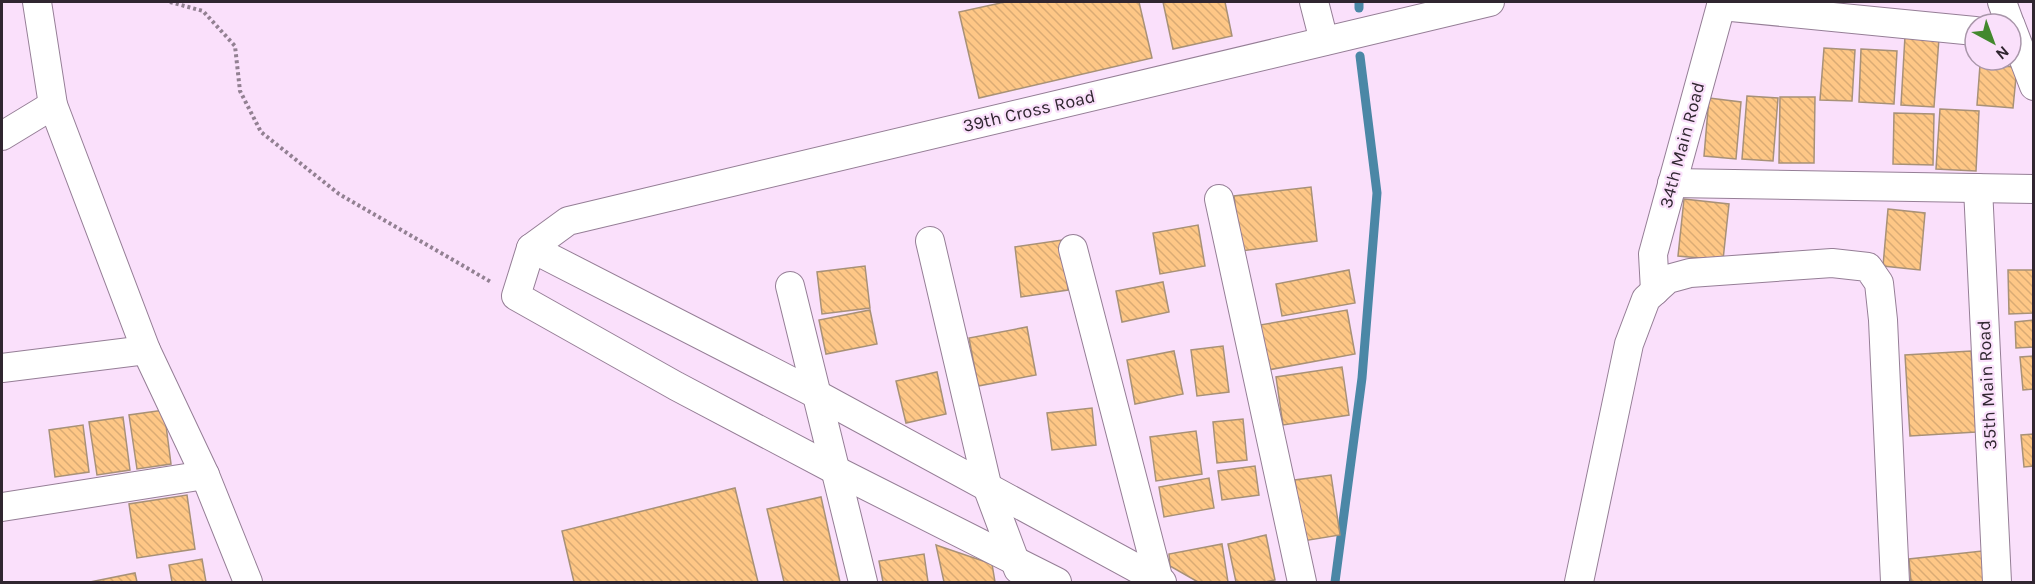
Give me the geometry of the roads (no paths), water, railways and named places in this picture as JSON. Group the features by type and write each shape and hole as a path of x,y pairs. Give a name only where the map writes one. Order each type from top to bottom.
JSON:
{"street":[{"path":"37,2 53,105 146,350 205,475 248,582"},
{"path":"1314,2 1324,41"},
{"name":"39th Cross Road","path":"531,248 568,221 1490,2"},
{"path":"1722,4 1963,30"},
{"name":"34th Main Road","path":"1655,291 1653,254 1722,4"},
{"path":"2023,58 2034,86"},
{"path":"2,136 53,105"},
{"path":"1672,183 2034,189"},
{"name":"35th Main Road","path":"1978,188 1997,582"},
{"path":"1219,199 1302,582"},
{"path":"930,241 988,489 1018,572"},
{"path":"1057,582 1018,572 516,296 531,248 816,394 1160,582"},
{"path":"1073,249 1160,582"},
{"path":"1580,582 1629,344 1646,299 1668,279 1690,273 1832,263 1868,267 1879,283 1883,320 1895,582"},
{"path":"790,286 863,582"},
{"path":"2,368 146,350"},
{"path":"2,507 205,475"}],"waterway":[{"path":"1359,2 1359,8"},
{"path":"1335,582 1362,378 1377,193 1360,56"}]}
